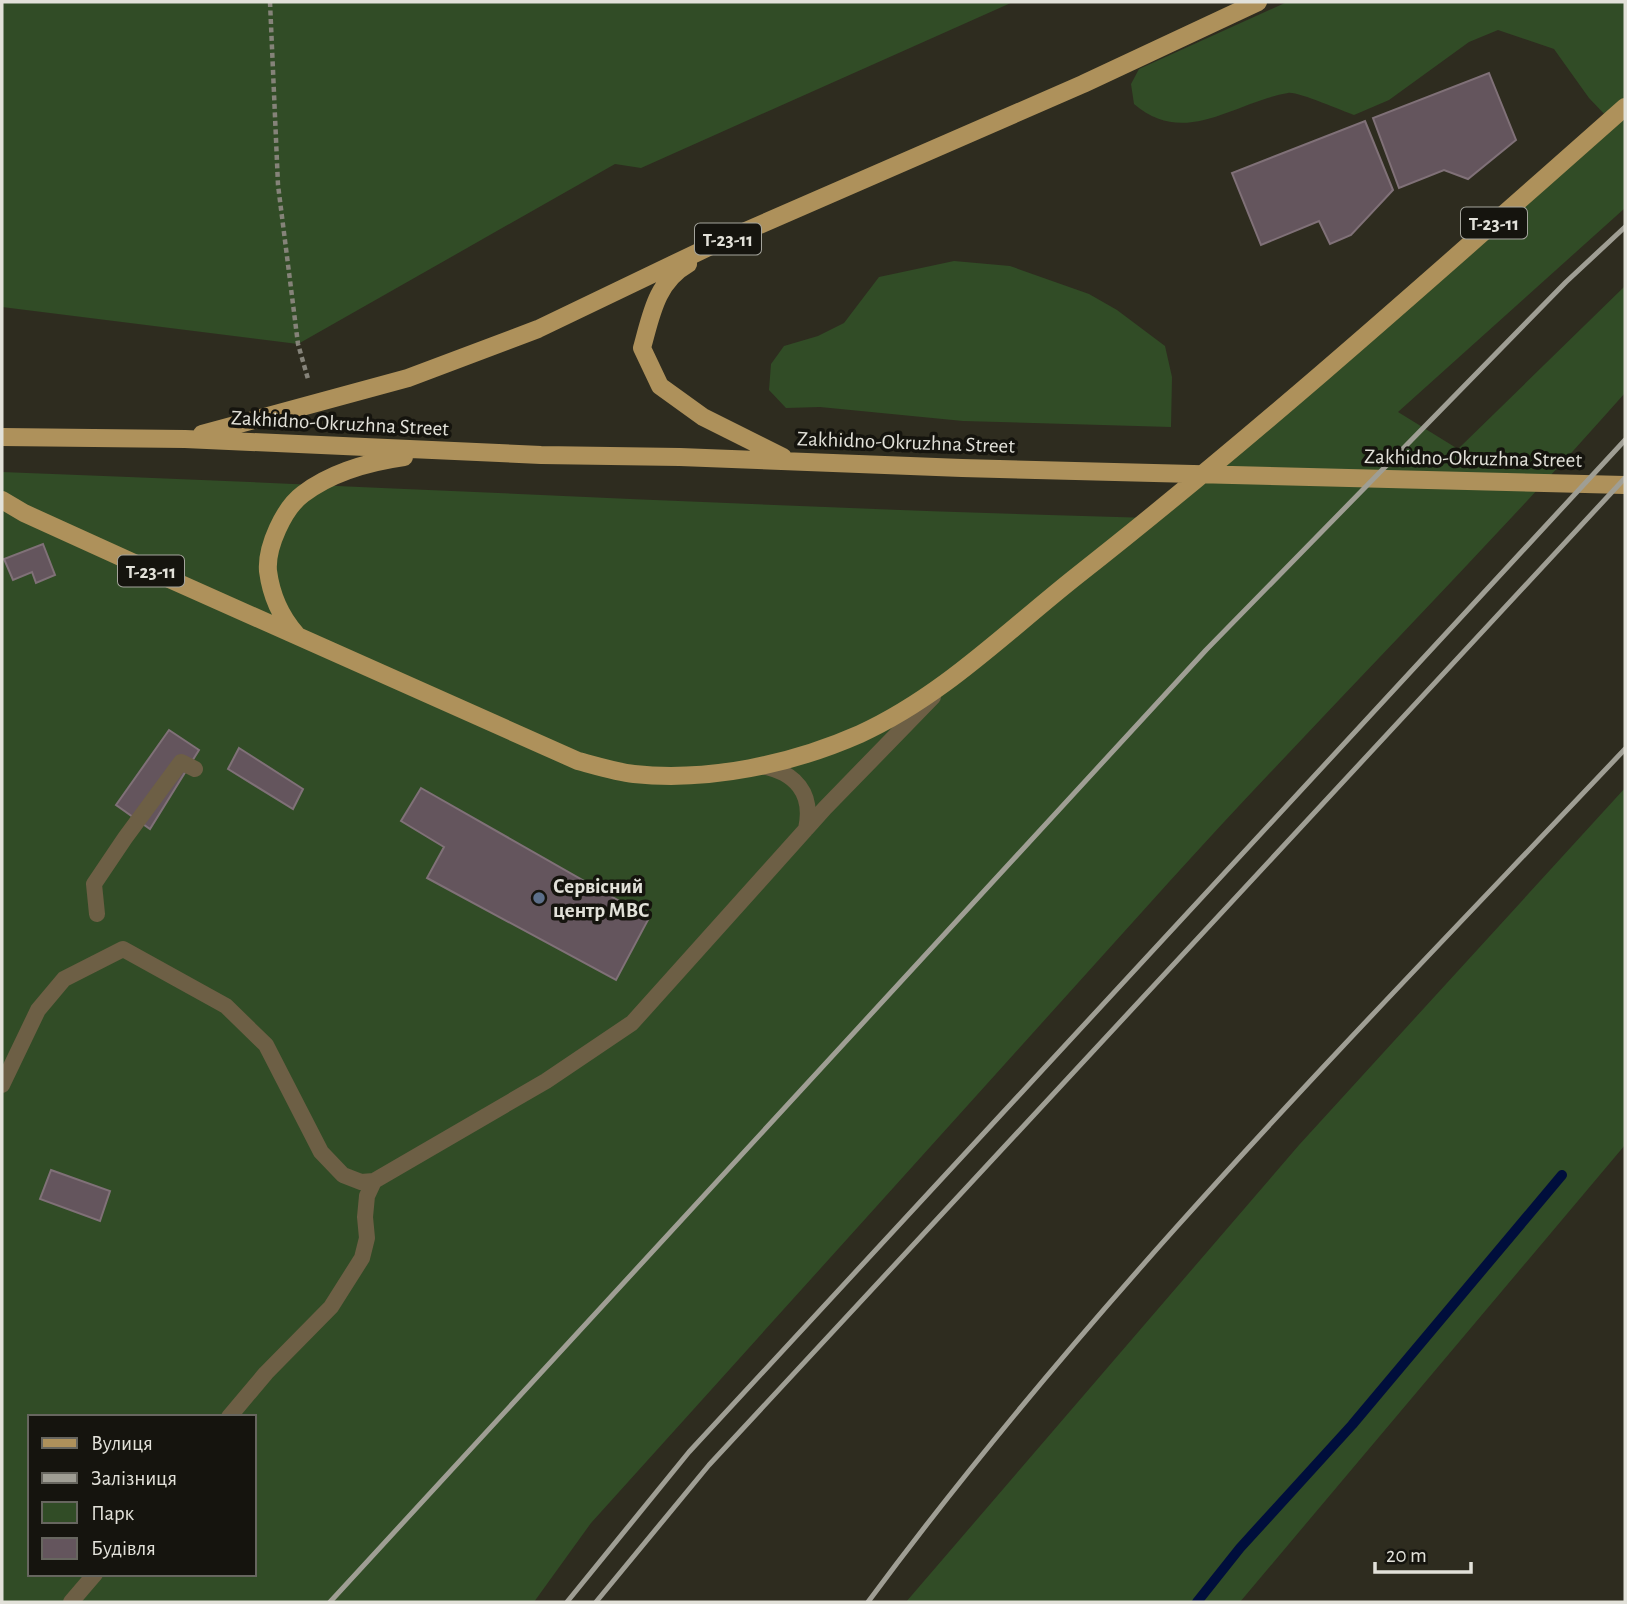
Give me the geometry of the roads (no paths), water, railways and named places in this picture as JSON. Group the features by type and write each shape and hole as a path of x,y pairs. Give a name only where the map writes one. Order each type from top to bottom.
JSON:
{"main road":[{"name":"Т-23-11","path":"2,437 185,439 408,378 538,329 746,232 1083,84 1258,2"},
{"name":"Т-23-11","path":"2,500 24,513 301,639 578,761 632,774 679,776 727,772 795,758 858,735 897,716 945,685 1150,518 1331,365 1625,107"},
{"path":"746,232 679,270 656,297 642,348 660,386 702,417 789,460"},
{"name":"Zakhidno-Okruzhna Street","path":"185,439 541,455 1625,485"},
{"path":"301,639 284,620 268,568 274,539 285,513 301,495 334,475 380,460 444,451"}],"lane":[{"path":"343,1175 361,1182 374,1181 546,1081 632,1023 806,829 945,685"},
{"path":"97,914 94,884 125,838 181,762 195,769"},
{"path":"758,765 780,769 795,780 808,807 806,829"},
{"path":"2,1085 37,1010 64,979 122,949 226,1006 266,1045 321,1152 357,1193 368,1238 362,1258 331,1307 266,1373 231,1415"},
{"path":"365,1217 367,1196 374,1181"},
{"path":"71,1602 93,1576"}],"waterway":[{"path":"1197,1602 1240,1548 1352,1425 1562,1175"}],"railway":[{"path":"330,1602 1206,650 1566,282 1625,227"},
{"path":"567,1602 689,1452 1625,440"},
{"path":"596,1602 709,1465 1625,478"},
{"path":"868,1602 1045,1378 1138,1270 1330,1059 1625,749"}],"place":[{"name":"Сервісний центр МВС","path":"539,898"}]}
